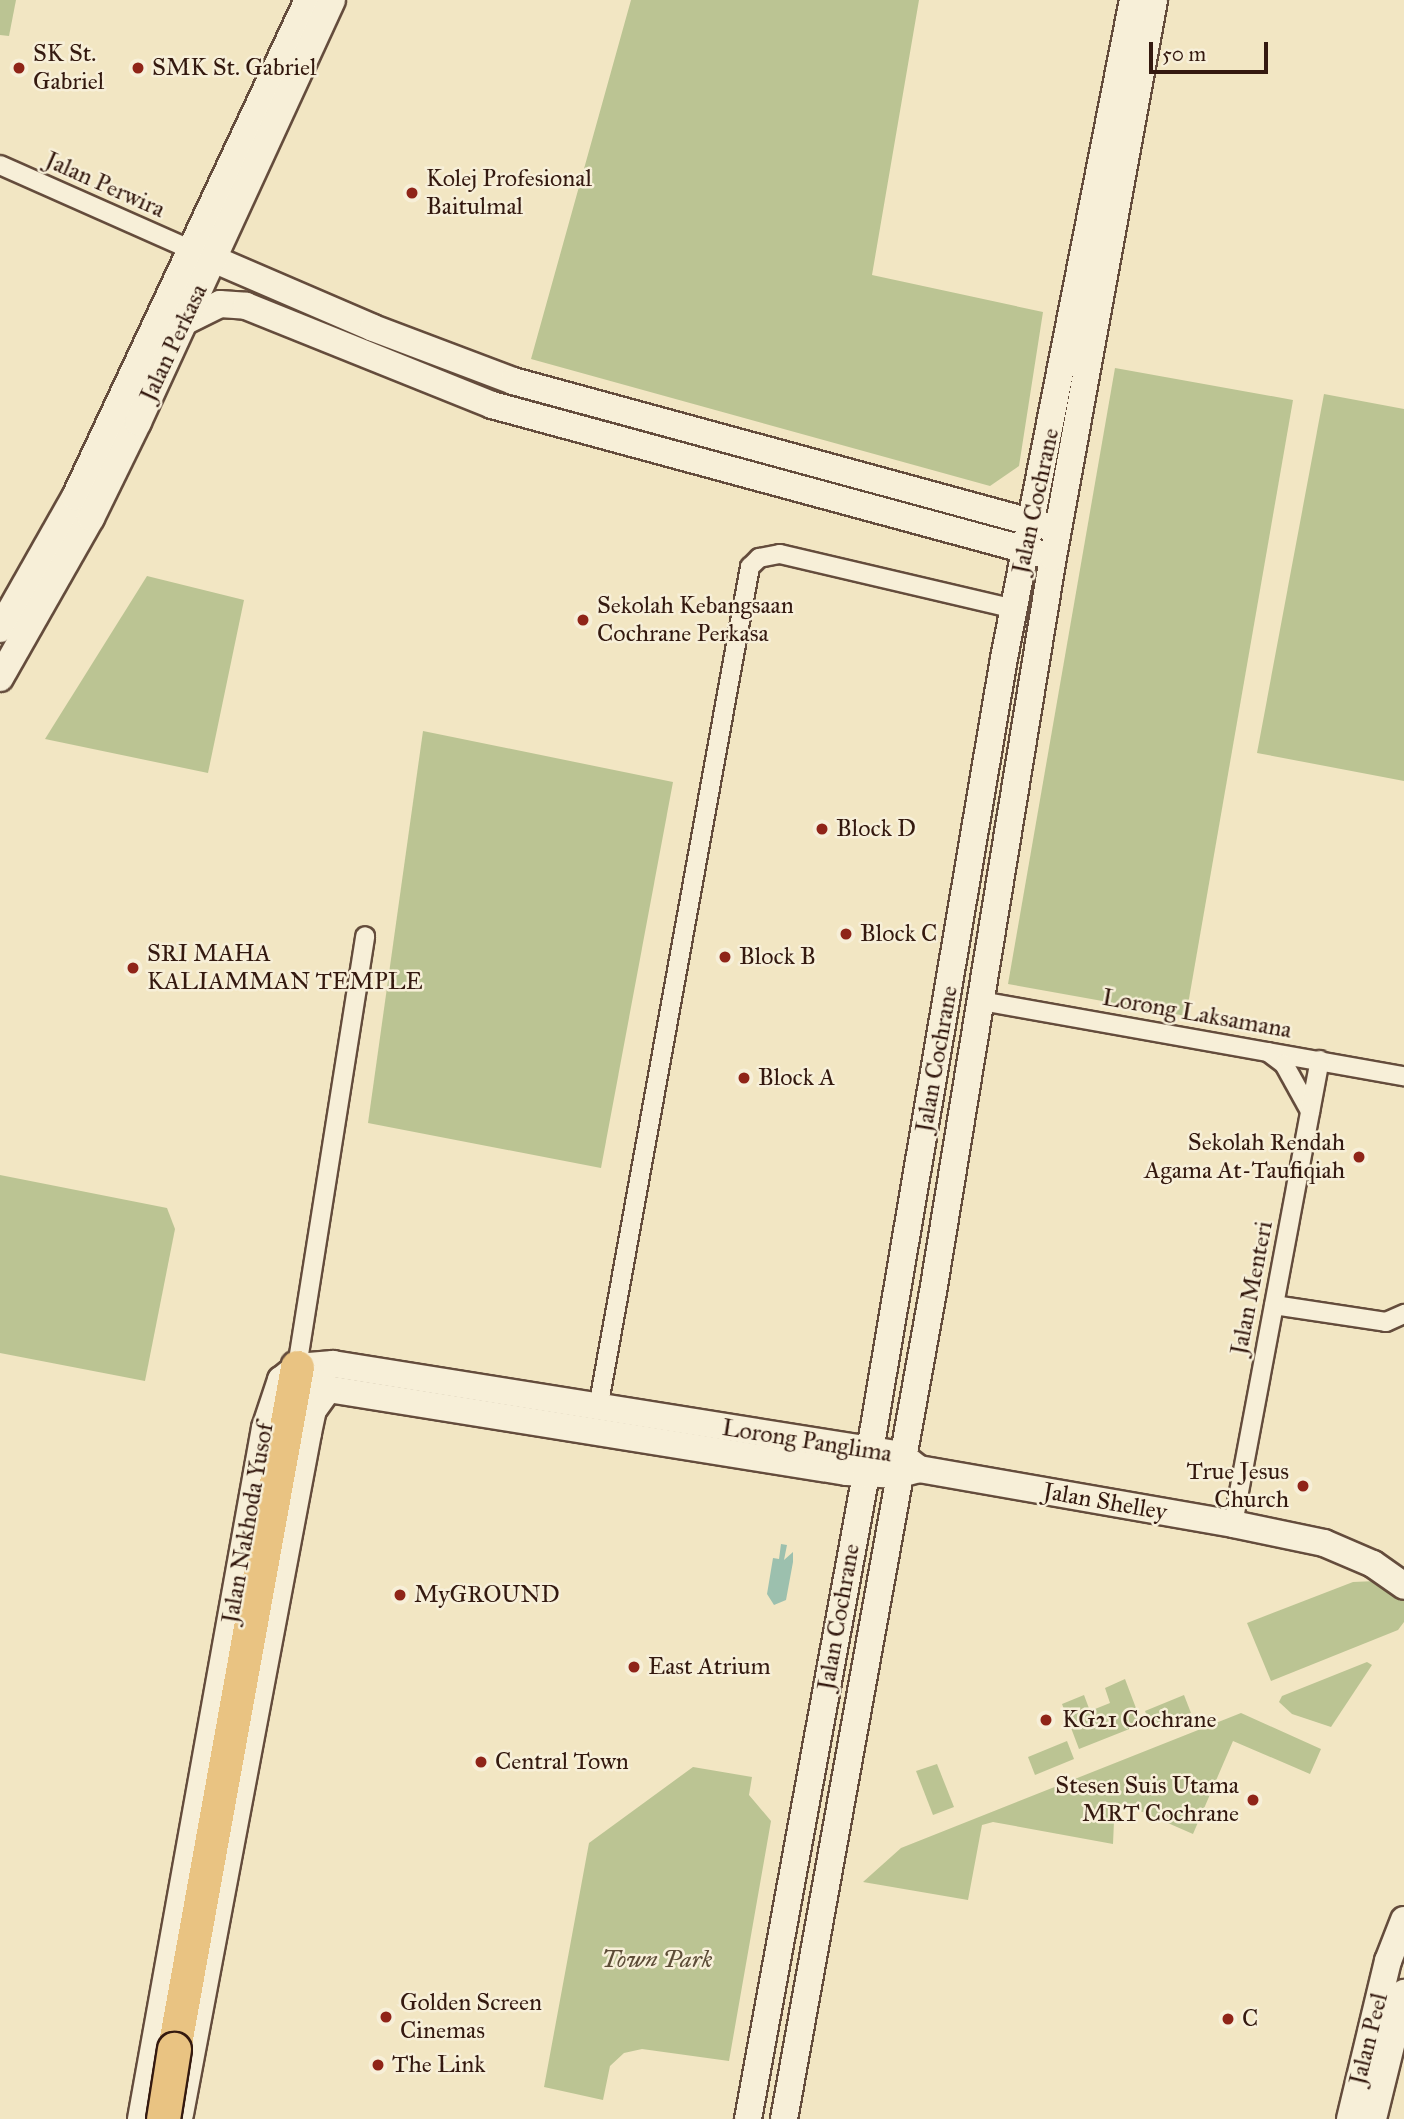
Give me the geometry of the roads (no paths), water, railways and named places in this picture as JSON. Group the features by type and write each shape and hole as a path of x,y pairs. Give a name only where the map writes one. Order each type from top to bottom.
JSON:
{"highway":[{"path":"163,2119 297,1367"}],"street":[{"name":"Jalan Perkasa","path":"0,678 91,518 184,322 201,255 308,0"},
{"name":"Jalan Perkasa","path":"0,629 75,497 332,0"},
{"name":"Jalan Cochrane","path":"748,2119 868,1462 1014,609 1133,0"},
{"name":"Jalan Cochrane","path":"784,2119 906,1466 1053,556 1154,0"},
{"name":"Jalan Perwira","path":"0,165 201,255"},
{"path":"201,255 373,328 513,380 1032,524 1059,528"},
{"path":"184,322 220,304 246,306 492,405 1026,551 1053,556"},
{"path":"598,1408 750,567 759,558 780,554 1014,609"},
{"path":"324,1392 297,1367 365,936"},
{"name":"Lorong Laksamana","path":"981,1001 1404,1076"},
{"path":"1266,1050 1284,1064 1310,1111"},
{"name":"Jalan Menteri","path":"1233,1524 1320,1060"},
{"path":"1274,1305 1385,1322 1404,1314"},
{"name":"Lorong Panglima","path":"297,1367 333,1364 598,1408 868,1462"},
{"name":"Jalan Nakhoda Yusof","path":"141,2119 270,1403 281,1380 297,1367"},
{"name":"Lorong Panglima","path":"324,1392 906,1466"},
{"name":"Jalan Nakhoda Yusof","path":"179,2119 308,1433 324,1392"},
{"name":"Jalan Shelley","path":"906,1466 1233,1524 1324,1543 1373,1564 1404,1586"},
{"name":"Jalan Peel","path":"1349,2119 1388,1961 1404,1920"},
{"name":"Jalan Peel","path":"1373,2119 1404,1993"},
{"path":"146,2085 157,2106 173,2107 183,2092"}],"place":[{"name":"SK St. Gabriel","path":"19,68"},
{"name":"SMK St. Gabriel","path":"138,68"},
{"name":"Kolej Profesional Baitulmal","path":"412,193"},
{"name":"Sekolah Kebangsaan Cochrane Perkasa","path":"583,620"},
{"name":"Block D","path":"822,829"},
{"name":"Block C","path":"846,934"},
{"name":"Block B","path":"725,957"},
{"name":"SRI MAHA KALIAMMAN TEMPLE","path":"133,968"},
{"name":"Block A","path":"744,1078"},
{"name":"Sekolah Rendah Agama At-Taufiqiah","path":"1359,1157"},
{"name":"True Jesus Church","path":"1303,1486"},
{"name":"MyGROUND","path":"400,1595"},
{"name":"East Atrium","path":"634,1667"},
{"name":"KG21 Cochrane","path":"1046,1720"},
{"name":"Central Town","path":"481,1762"},
{"name":"Stesen Suis Utama MRT Cochrane","path":"1253,1800"},
{"name":"Golden Screen Cinemas","path":"386,2017"},
{"name":"C","path":"1228,2019"},
{"name":"The Link","path":"378,2065"}],"park label":[{"name":"Town Park","path":"657,1960"}]}
